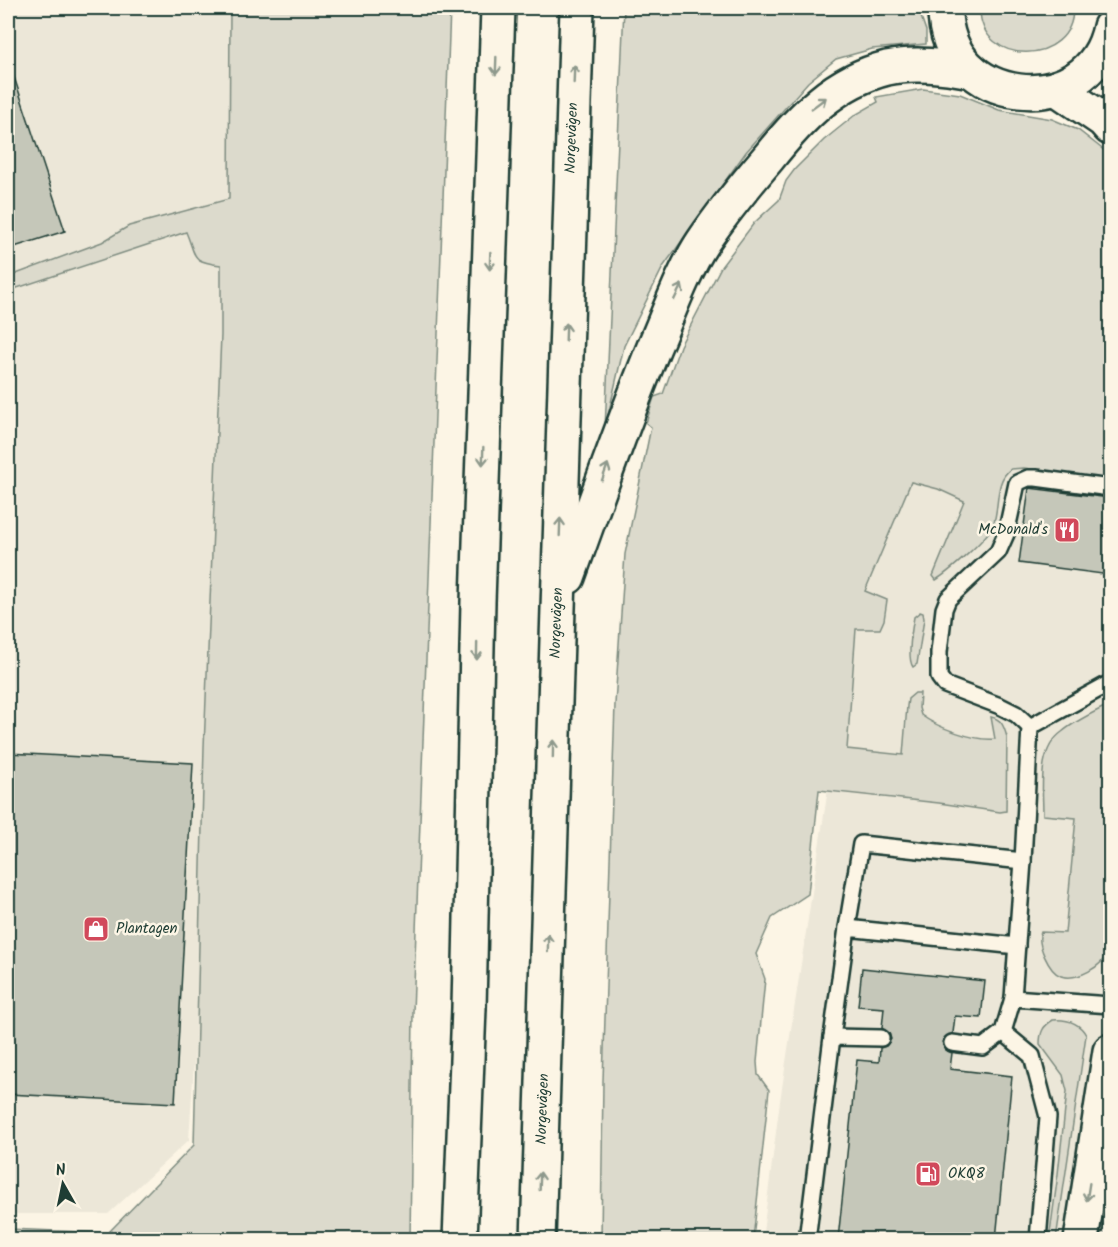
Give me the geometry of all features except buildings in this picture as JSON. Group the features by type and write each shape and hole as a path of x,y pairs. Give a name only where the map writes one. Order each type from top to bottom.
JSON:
{"main road":[{"path":"460,1239 469,1008 478,602 498,8"},
{"name":"Norgevägen","path":"538,1239 547,1013 557,606 577,8"},
{"path":"945,8 948,32 954,46 972,71 1003,89 1038,92 1071,82 1095,60 1109,39"},
{"path":"557,606 628,409 671,307 701,244 744,187 807,112 856,80 886,68 910,65 936,65 972,71"},
{"path":"1056,88 1103,120 1110,128"},
{"path":"1081,1239 1110,1051"}],"lane":[{"path":"1030,727 1016,714 945,685 939,677 939,652 944,609 948,599 998,552 1006,534 1017,483 1036,477 1110,488"},
{"path":"1030,727 1110,683"},
{"path":"952,1043 983,1047 1004,1032 1013,998 1030,727"},
{"path":"807,1239 832,1037 861,844 1023,861"},
{"path":"848,928 1017,946"},
{"path":"1013,998 1110,1005"},
{"path":"1004,1032 1032,1056 1048,1117 1038,1239"},
{"path":"832,1037 881,1038"}],"shaded area":[{"path":"8,8 261,8 189,1140 108,1214 8,1214"},
{"path":"230,8 450,8 413,1012 410,1239 8,1239 8,1229 108,1233 194,1145 204,747 221,335 221,265 199,260 186,232 8,291 8,277 102,242 129,226 229,199"},
{"path":"624,8 918,8 926,31 926,44 872,49 836,59 808,82 746,152 663,267 624,346 605,429"},
{"path":"980,8 1073,8 1069,27 1059,41 1044,49 1026,52 1009,50 994,41 984,28"},
{"path":"923,89 960,94 999,110 1052,119 1078,130 1110,155 1110,481 1024,468 1011,469 1002,480 995,518 990,531 968,554 936,580 933,576 964,501 938,489 911,482 865,591 887,600 880,629 856,629 847,749 903,755 908,699 915,693 920,693 921,715 956,733 995,739 991,717 995,718 1002,724 1007,737 1006,811 819,790 808,894 772,918 756,954 765,979 757,1062 758,1075 769,1090 753,1239 601,1240 603,1081 615,704 625,554 651,427 646,423 654,397 663,394 680,346 721,267 754,223 779,200 786,181 795,169 824,140 855,115 878,102 876,97"},
{"path":"1110,433 1110,1239 762,1240 780,1101 879,457"},
{"path":"920,612 923,613 924,619 917,664 913,667 910,657 911,636 914,617"},
{"path":"1110,704 1109,947 1101,962 1089,971 1082,975 1061,976 1048,963 1042,950 1040,937 1041,932 1065,933 1076,818 1043,815 1043,770 1048,749 1062,732"},
{"path":"1053,1020 1072,1022 1086,1035 1056,1239 1049,1240 1067,1091 1063,1075 1040,1044 1043,1030"},
{"path":"1110,1166 1110,1239 1100,1239"}],"place":[{"name":"McDonald's","path":"1067,530"},
{"name":"Plantagen","path":"96,929"},
{"name":"OKQ8","path":"928,1174"}]}
